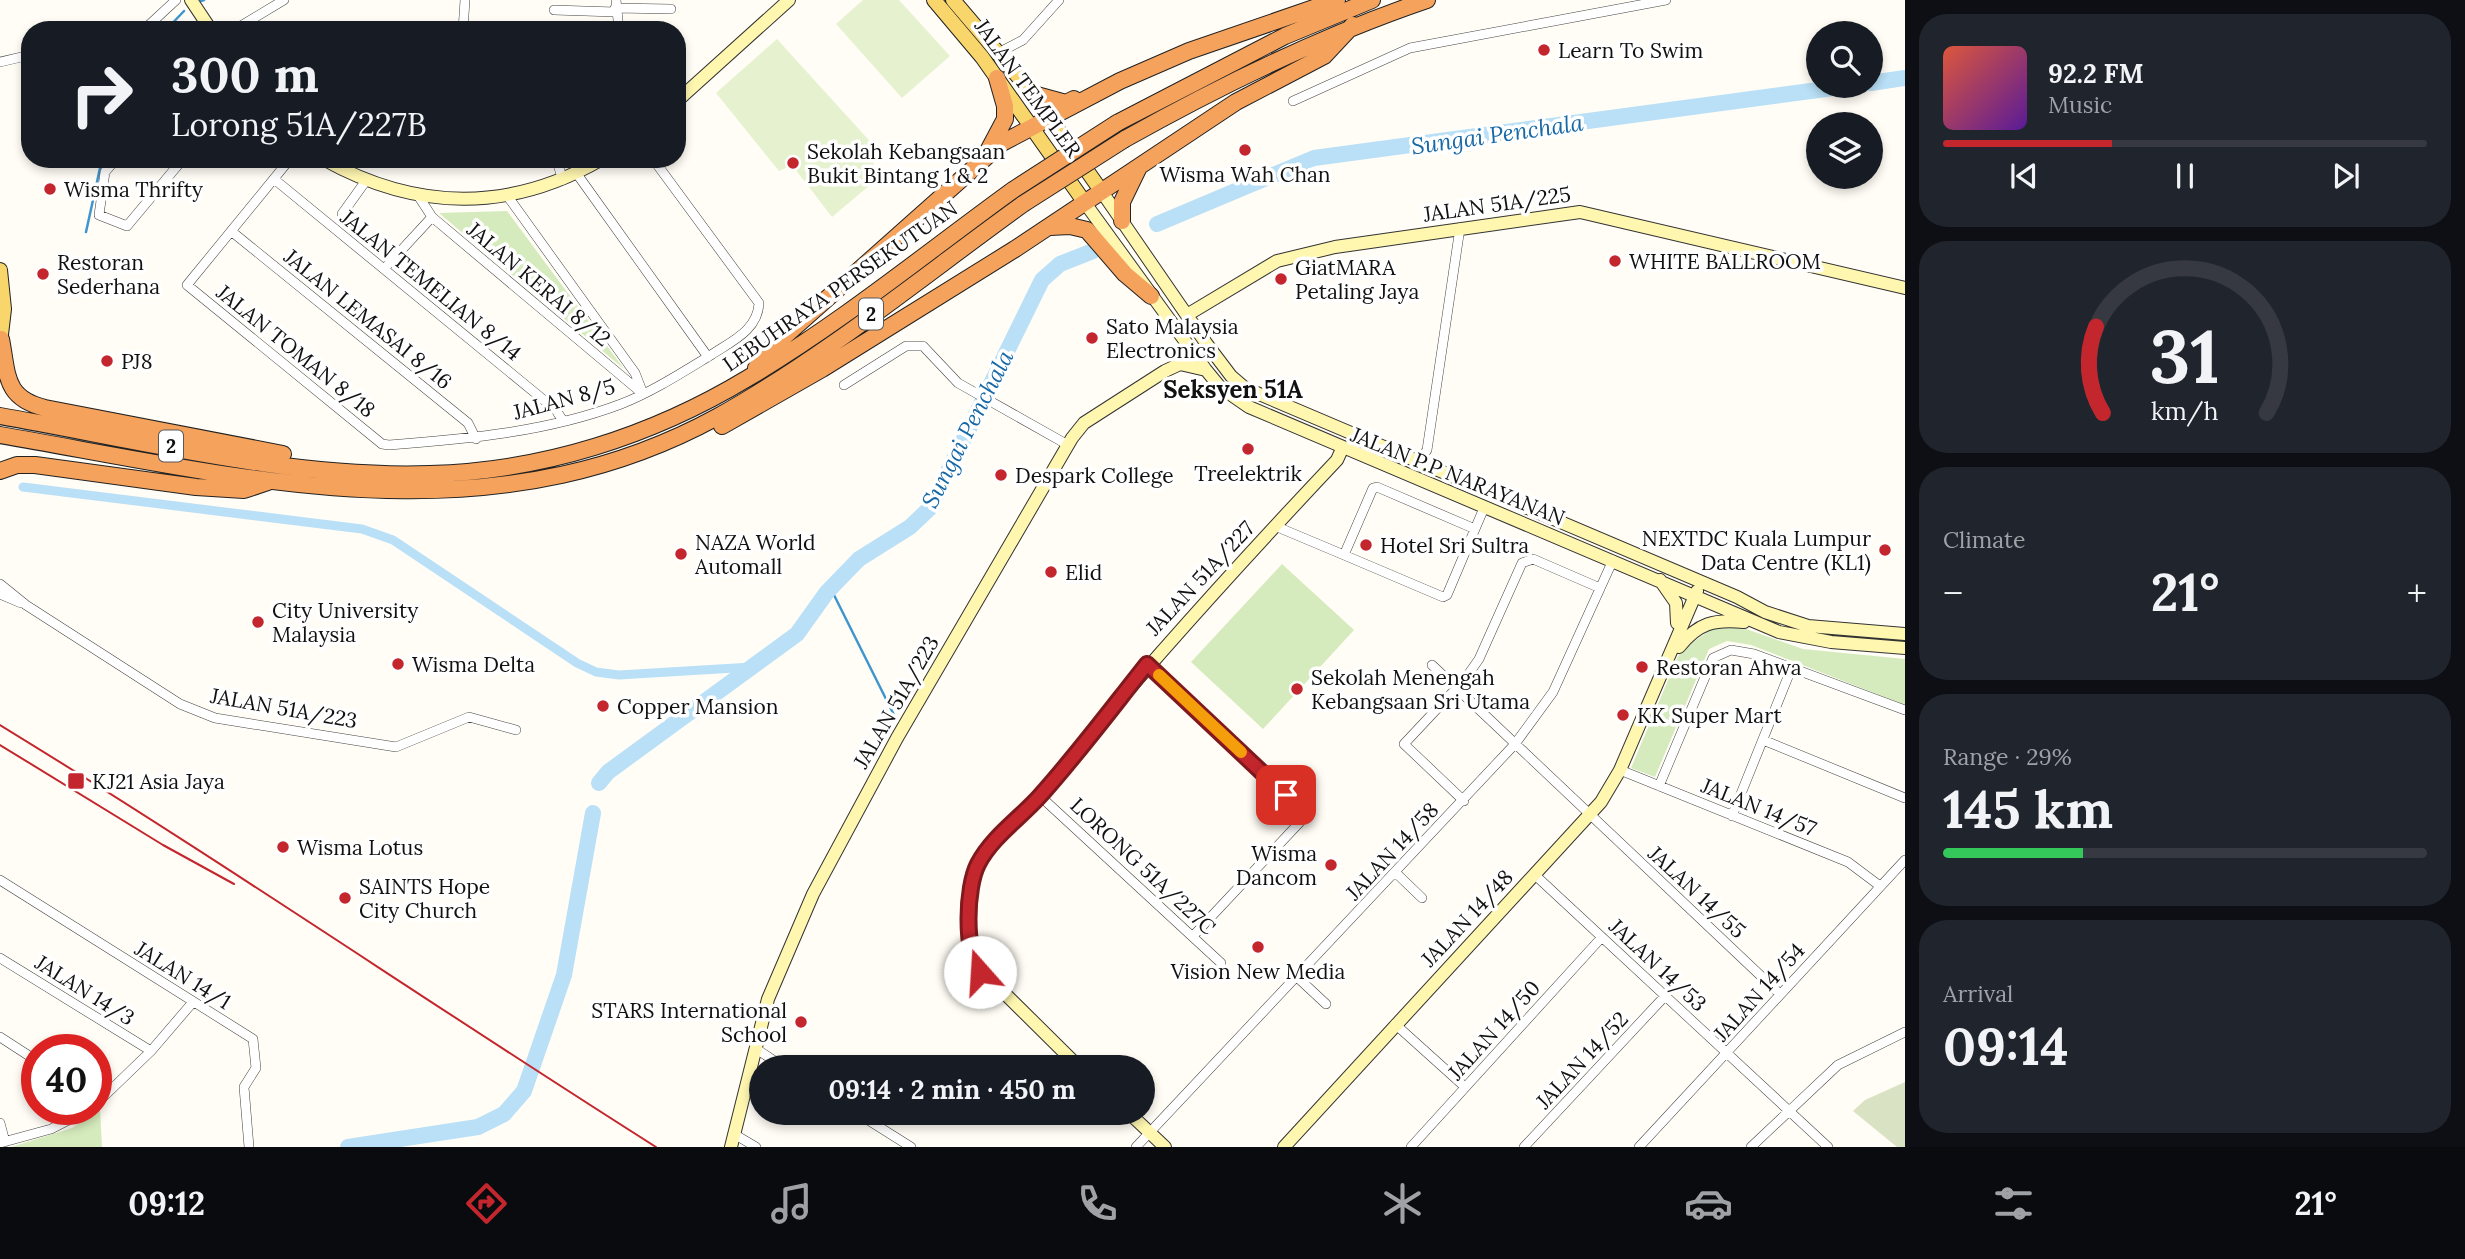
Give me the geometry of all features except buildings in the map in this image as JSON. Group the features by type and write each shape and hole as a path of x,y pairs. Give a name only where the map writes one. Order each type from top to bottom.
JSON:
{"highway":[{"path":"1033,94 1066,103 1189,51 1337,0"},
{"name":"LEBUHRAYA PERSEKUTUAN","path":"0,416 269,463 342,471 430,474 490,470 550,460 638,433 748,378 1013,190 1117,123 1285,36 1372,0"},
{"name":"LEBUHRAYA PERSEKUTUAN","path":"0,435 270,481 407,492 470,490 555,477 661,443 761,391 1023,204 1125,139 1230,81 1353,25 1427,0"},
{"path":"661,443 685,443 768,401 1047,228 1236,102 1324,57 1353,25"},
{"path":"988,154 991,142 1005,119 1005,106 998,78"},
{"path":"748,378 768,351 849,282 988,154 1050,117 1120,81"},
{"path":"1122,221 1122,202 1139,167"},
{"path":"1047,228 1087,230 1115,262 1152,296"},
{"path":"0,341 10,386 24,401 45,408 182,433 272,453 311,458 342,471"},
{"path":"0,471 17,465 35,465 185,486 244,490 270,481"}],"main road":[{"name":"JALAN TEMPLER","path":"934,0 998,78 1085,203"},
{"name":"JALAN TEMPLER","path":"953,0 1033,94 1102,192"},
{"path":"0,270 4,309 0,341"}],"street":[{"path":"153,21 176,0"},
{"path":"191,0 205,21"},
{"path":"249,21 284,0"},
{"path":"464,21 465,0"},
{"path":"686,93 789,0"},
{"path":"1000,52 1023,40 1059,0"},
{"path":"1293,101 1410,48 1666,0"},
{"path":"554,10 616,7 671,9"},
{"path":"0,62 21,57"},
{"path":"108,168 105,172 99,215 127,226 175,168"},
{"path":"231,231 283,168"},
{"path":"347,168 365,182 419,197 474,198 541,189 587,168"},
{"path":"559,168 563,180"},
{"name":"JALAN 8/5","path":"382,444 476,439 562,421 621,404 708,357 751,327 758,317 759,303 660,168"},
{"path":"577,174 708,357"},
{"name":"JALAN TEMELIAN 8/14","path":"274,179 556,410 562,421"},
{"path":"342,214 365,182"},
{"name":"JALAN P.P NARAYANAN","path":"1102,192 1231,376 1245,388 1765,612 1808,626 1905,634"},
{"path":"506,194 635,373 643,394"},
{"name":"JALAN KERAI 8/12","path":"419,197 432,217 643,394"},
{"name":"JALAN P.P NARAYANAN","path":"1085,203 1206,370 1233,398 1342,449 1698,594 1755,623 1803,638 1905,648"},
{"name":"JALAN 51A/225","path":"1187,315 1273,262 1335,247 1572,212 1588,213 1905,288"},
{"path":"384,269 432,217"},
{"path":"1417,464 1427,450 1460,228"},
{"name":"JALAN TOMAN 8/18","path":"231,231 187,285 382,444"},
{"name":"JALAN LEMASAI 8/16","path":"231,231 468,423 476,439"},
{"path":"844,385 906,346 923,346 966,388 1068,445"},
{"name":"JALAN 51A/223","path":"731,1147 755,1048 778,971 835,850 1068,445 1084,423 1165,371 1180,364 1206,370"},
{"name":"JALAN 51A/227","path":"1066,1055 980,972 970,952 972,882 978,865 989,848 1040,796 1147,664 1337,460 1342,449"},
{"path":"1344,555 1373,488 1475,529"},
{"path":"1275,526 1443,597 1447,594 1483,508"},
{"path":"1464,801 1404,744 1479,659 1522,563 1533,559 1600,588"},
{"name":"JALAN 14/58","path":"1136,1147 1515,744 1553,692 1613,560"},
{"path":"1669,569 1698,594 1765,612"},
{"path":"1660,580 1678,610 1676,644"},
{"name":"JALAN 51A/223","path":"0,584 26,605 180,704 215,718 396,747 469,717 516,730"},
{"name":"JALAN 51A/223","path":"0,594 26,605"},
{"name":"JALAN 14/48","path":"1284,1147 1590,815 1620,770 1698,594"},
{"path":"1676,644 1703,624 1724,620 1755,623"},
{"path":"1659,786 1713,658 1731,650 1754,654 1792,667 1905,710"},
{"path":"1147,664 1300,808 1300,822 1193,936"},
{"name":"JALAN 14/55","path":"1433,667 1780,994"},
{"path":"1732,816 1792,667"},
{"path":"1763,740 1905,798"},
{"name":"JALAN 14/57","path":"1620,770 1847,862 1880,886"},
{"name":"LORONG 51A/227C","path":"1040,796 1221,963"},
{"name":"JALAN 14/54","path":"1639,1147 1905,860"},
{"path":"1396,873 1422,898"},
{"name":"JALAN 14/53","path":"1535,875 1828,1147"},
{"name":"JALAN 14/1","path":"0,880 253,1040 256,1068 244,1087 249,1147"},
{"name":"JALAN 14/50","path":"1411,1147 1602,937"},
{"name":"JALAN 14/3","path":"0,958 151,1051"},
{"path":"1297,977 1326,1004"},
{"name":"JALAN 14/52","path":"1524,1147 1665,996"},
{"path":"112,1089 151,1051 193,1002"},
{"path":"1395,1024 1465,1087"},
{"path":"1751,1147 1838,1065 1905,1032"},
{"path":"0,1037 21,1051"},
{"path":"755,1048 766,1055"},
{"path":"0,1123 3,1142 59,1125"},
{"path":"876,1125 911,1147"},
{"path":"1142,1125 1165,1147"},
{"path":"734,1134 756,1147"}],"green space":[{"path":"863,0 899,0 950,56 902,98 836,24"},
{"path":"777,39 876,148 870,185 832,217 792,165 779,171 716,93"},
{"path":"507,211 624,369 439,213"},
{"path":"1282,564 1354,630 1263,729 1191,662"},
{"path":"1727,627 1746,629 1803,649 1905,659 1905,705 1751,645 1727,641 1709,649 1655,777 1631,768 1680,652 1710,630"},
{"path":"1905,1082 1905,1147 1897,1147 1853,1111 1865,1100"},
{"path":"76,1125 101,1125 102,1147 11,1147"}],"waterway":[{"path":"175,21 184,11"},
{"name":"Sungai Penchala","path":"1883,81 1905,78"},
{"name":"Sungai Penchala","path":"1157,224 1314,158 1806,92"},
{"path":"86,232 100,168"},
{"name":"Sungai Penchala","path":"599,783 608,772 797,634 827,592 859,559 910,527 930,508 1042,280 1060,264 1093,251"},
{"path":"23,487 362,529 393,540 577,663 596,672 619,675 752,667"},
{"path":"831,589 896,719"},
{"name":"Sungai Penchala","path":"348,1147 478,1127 504,1114 524,1091 564,975 593,813"}],"tram line":[{"path":"0,725 656,1147"},
{"path":"0,745 163,845 234,884"}],"slow traffic":[{"path":"1159,675 1241,752"}],"place":[{"name":"Learn To Swim","path":"1544,50"},
{"name":"Wisma Wah Chan","path":"1245,150"},
{"name":"Sekolah Kebangsaan Bukit Bintang 1 & 2","path":"793,163"},
{"name":"Wisma Thrifty","path":"50,189"},
{"name":"WHITE BALLROOM","path":"1615,261"},
{"name":"Restoran Sederhana","path":"43,274"},
{"name":"GiatMARA Petaling Jaya","path":"1281,279"},
{"name":"Sato Malaysia Electronics","path":"1092,338"},
{"name":"PJ8","path":"107,361"},
{"name":"Treelektrik","path":"1248,449"},
{"name":"Despark College","path":"1001,475"},
{"name":"Hotel Sri Sultra","path":"1366,545"},
{"name":"NEXTDC Kuala Lumpur Data Centre (KL1)","path":"1885,550"},
{"name":"NAZA World Automall","path":"681,554"},
{"name":"Elid","path":"1051,572"},
{"name":"City University Malaysia","path":"258,622"},
{"name":"Wisma Delta","path":"398,664"},
{"name":"Restoran Ahwa","path":"1642,667"},
{"name":"Sekolah Menengah Kebangsaan Sri Utama","path":"1297,689"},
{"name":"Copper Mansion","path":"603,706"},
{"name":"KK Super Mart","path":"1623,715"},
{"name":"KJ21 Asia Jaya","path":"76,781"},
{"name":"Wisma Lotus","path":"283,847"},
{"name":"Wisma Dancom","path":"1331,865"},
{"name":"SAINTS Hope City Church","path":"345,898"},
{"name":"Vision New Media","path":"1258,947"},
{"name":"STARS International School","path":"801,1022"}],"district":[{"name":"Seksyen 51A","path":"1233,389"}],"route":[{"path":"980,972 970,952 969,943 972,882 978,865 989,848 1040,796 1147,664 1286,795"}]}
